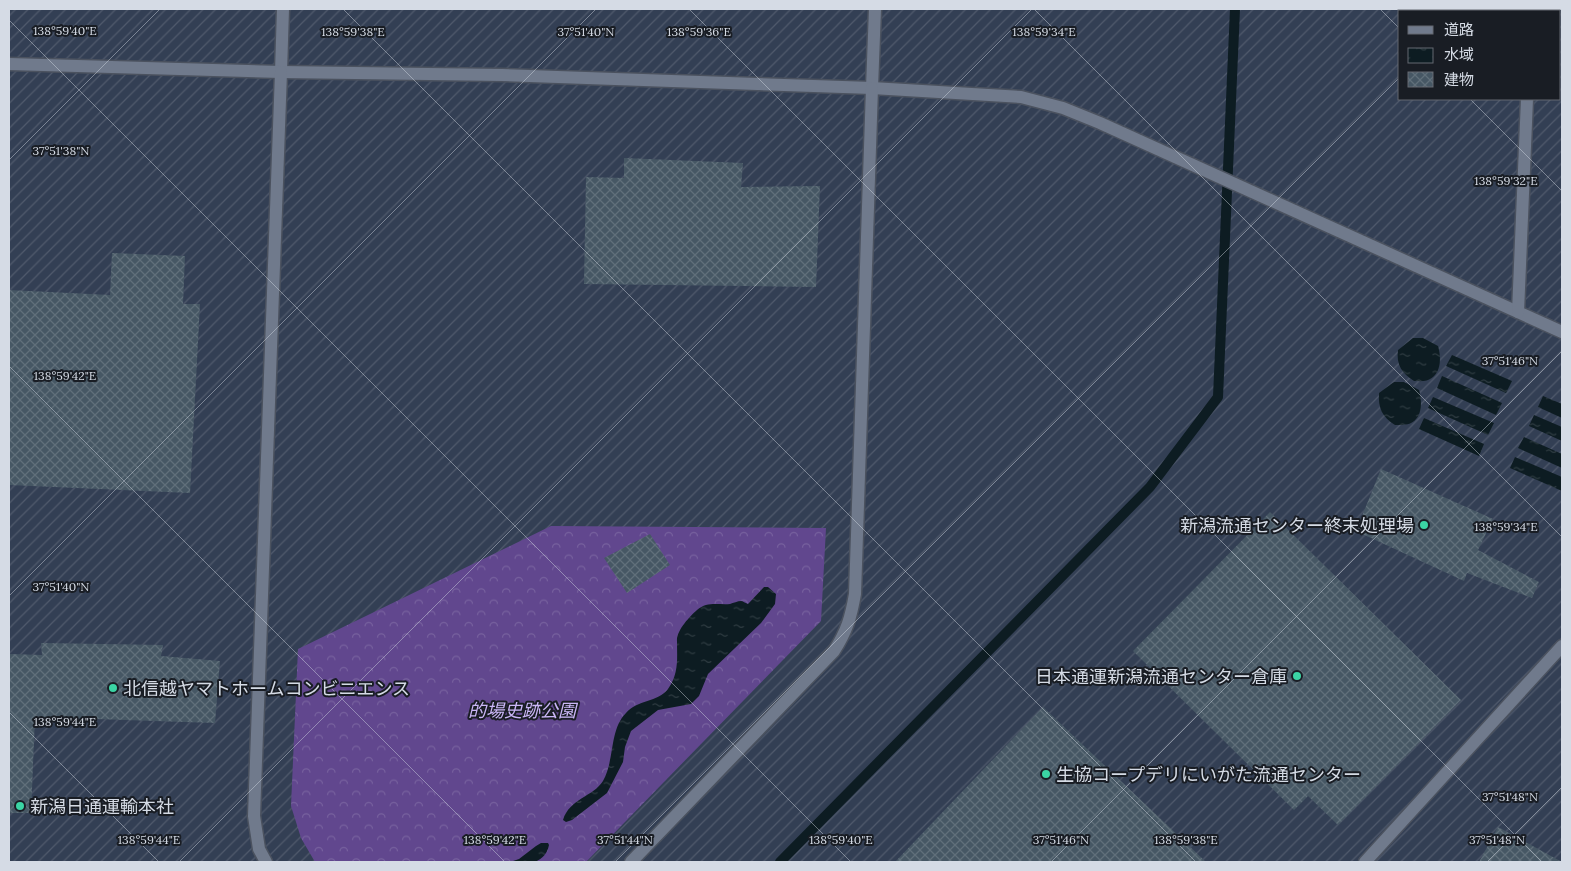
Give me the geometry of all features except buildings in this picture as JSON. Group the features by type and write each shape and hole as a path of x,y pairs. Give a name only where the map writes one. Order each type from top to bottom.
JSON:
{"street":[{"path":"266,862 259,849 254,816 283,9"},
{"path":"630,862 834,651 845,635 851,616 855,594 875,9"},
{"path":"9,64 281,72 502,75 872,88 1021,97 1063,108 1562,332"},
{"path":"1518,312 1526,100"},
{"path":"1365,862 1562,646"}],"shaded area":[{"path":"9,9 1562,9 1562,862 9,862"}],"green space":[{"name":"的場史跡公園","path":"551,526 826,528 821,621 586,862 315,862 301,838 291,806 298,649"}],"water":[{"path":"1413,338 1423,338 1438,346 1440,355 1439,369 1428,380 1414,381 1403,372 1399,364 1398,350"},
{"path":"1452,355 1512,381 1506,393 1446,366"},
{"path":"1442,376 1502,403 1496,415 1437,388"},
{"path":"1394,382 1404,382 1419,390 1421,399 1420,413 1409,424 1395,425 1387,419 1380,408 1379,393"},
{"path":"1543,396 1562,404 1562,418 1538,407"},
{"path":"1433,397 1494,423 1488,435 1428,408"},
{"path":"1534,415 1562,427 1562,441 1529,426"},
{"path":"1424,418 1484,444 1479,456 1419,429"},
{"path":"1524,437 1562,454 1562,468 1518,448"},
{"path":"1515,457 1562,477 1562,491 1510,468"},
{"path":"764,587 768,587 776,594 775,604 761,623 708,674 699,696 691,704 658,710 631,731 625,747 623,762 607,793 572,820 566,822 563,820 566,813 576,802 594,791 603,781 607,773 614,736 626,713 636,706 664,693 672,683 676,672 677,637 687,620 705,605 730,604 741,601 748,604"},
{"path":"541,843 548,843 549,845 546,853 535,862 510,862 519,859"}],"waterway":[{"path":"780,862 1150,487 1218,397 1235,9"}],"place":[{"name":"新潟流通センター終末処理場","path":"1424,525"},
{"name":"日本通運新潟流通センター倉庫","path":"1297,676"},
{"name":"北信越ヤマトホームコンビニエンス","path":"113,688"},
{"name":"生協コープデリにいがた流通センター","path":"1046,774"},
{"name":"新潟日通運輸本社","path":"20,806"}]}
